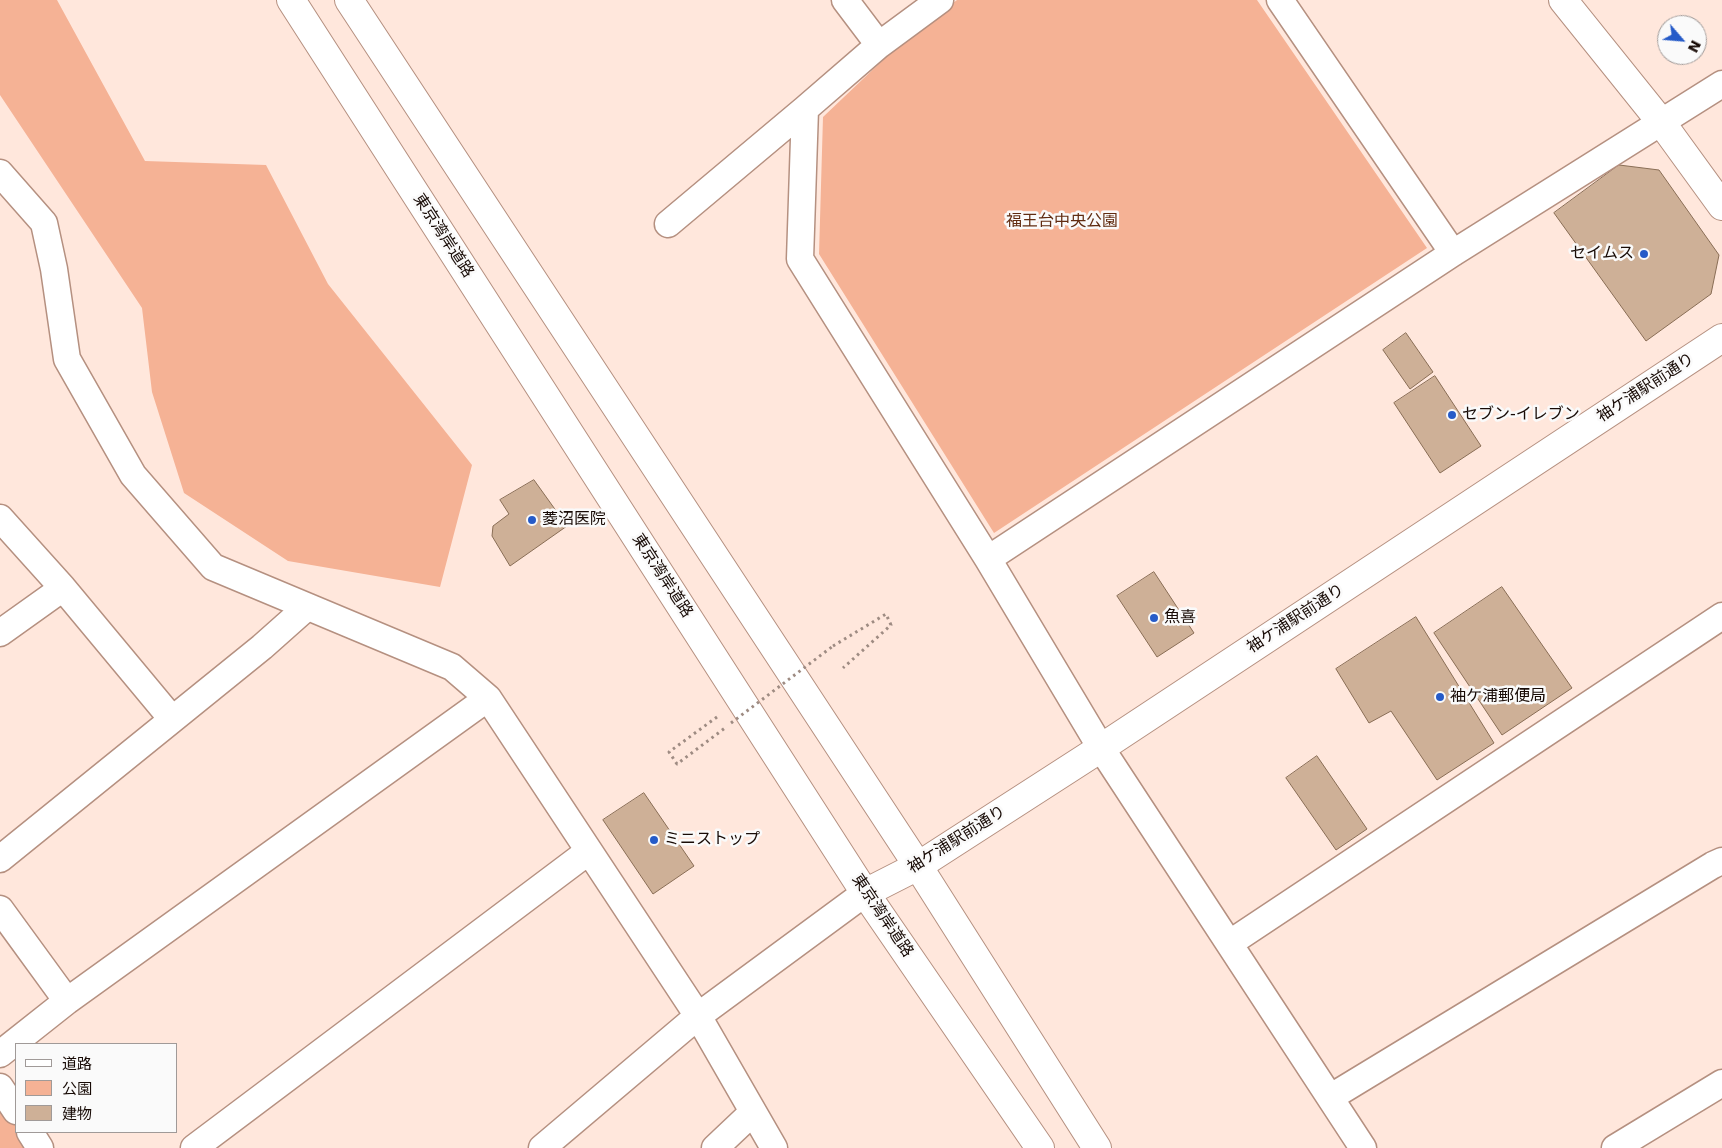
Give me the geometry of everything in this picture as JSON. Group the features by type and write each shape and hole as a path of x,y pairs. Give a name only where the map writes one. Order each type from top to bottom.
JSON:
{"main road":[{"name":"東京湾岸道路","path":"291,0 865,893 1040,1148"},
{"path":"349,0 918,866 1097,1148"},
{"path":"1563,0 1661,122 1722,206"},
{"name":"袖ケ浦駅前通り","path":"865,893 918,866 1101,748 1722,338"}],"street":[{"path":"845,0 879,45"},
{"path":"668,224 879,45 940,0"},
{"path":"1280,0 1453,253"},
{"path":"988,559 1453,253 1722,84"},
{"path":"805,109 800,259 988,559 1101,748 1363,1148"},
{"path":"3,184 44,222 54,269 67,359 133,475 213,566 307,608 452,667 488,698 698,1016 752,1113 774,1148"},
{"path":"0,518 64,588 172,719"},
{"path":"0,633 64,588"},
{"path":"0,859 262,647 307,608"},
{"path":"1230,943 1722,616"},
{"path":"0,1054 67,1001 488,698"},
{"path":"194,1148 589,851"},
{"path":"1331,1098 1713,864 1722,861"},
{"path":"542,1148 698,1016 865,893"},
{"path":"0,909 67,1001"},
{"path":"1615,1148 1722,1082"},
{"path":"0,1087 15,1110"},
{"path":"715,1148 752,1113"},
{"path":"31,1133 40,1148"}],"path":[{"path":"722,713 669,752 677,764 833,646 886,614 891,624 843,668"}],"green space":[{"path":"0,0 57,0 145,161 266,165 328,284 472,465 440,587 288,561 184,493 152,392 142,308 0,95"},
{"name":"福王台中央公園","path":"957,0 1257,0 1427,248 994,533 819,254 823,117 905,39"},
{"path":"0,1087 15,1110 15,1133 31,1133 40,1148 0,1148"}],"building":[{"path":"1619,165 1659,170 1719,255 1711,294 1646,341 1554,213"},
{"path":"1406,333 1433,372 1410,389 1383,350"},
{"path":"1435,376 1481,446 1440,473 1394,403"},
{"name":"菱沼医院","path":"534,480 567,526 510,566 492,536 493,526 509,514 500,500"},
{"path":"1154,572 1194,633 1157,657 1117,596"},
{"path":"1502,587 1572,688 1502,735 1434,633"},
{"path":"1416,617 1494,743 1437,780 1391,711 1369,723 1336,669"},
{"path":"1317,756 1367,829 1336,850 1286,778"},
{"path":"644,793 694,866 653,894 603,820"}],"place":[{"name":"セイムス","path":"1644,254"},
{"name":"セブン-イレブン","path":"1452,415"},
{"name":"菱沼医院","path":"532,520"},
{"name":"魚喜","path":"1154,618"},
{"name":"袖ケ浦郵便局","path":"1440,697"},
{"name":"ミニストップ","path":"654,840"}]}
